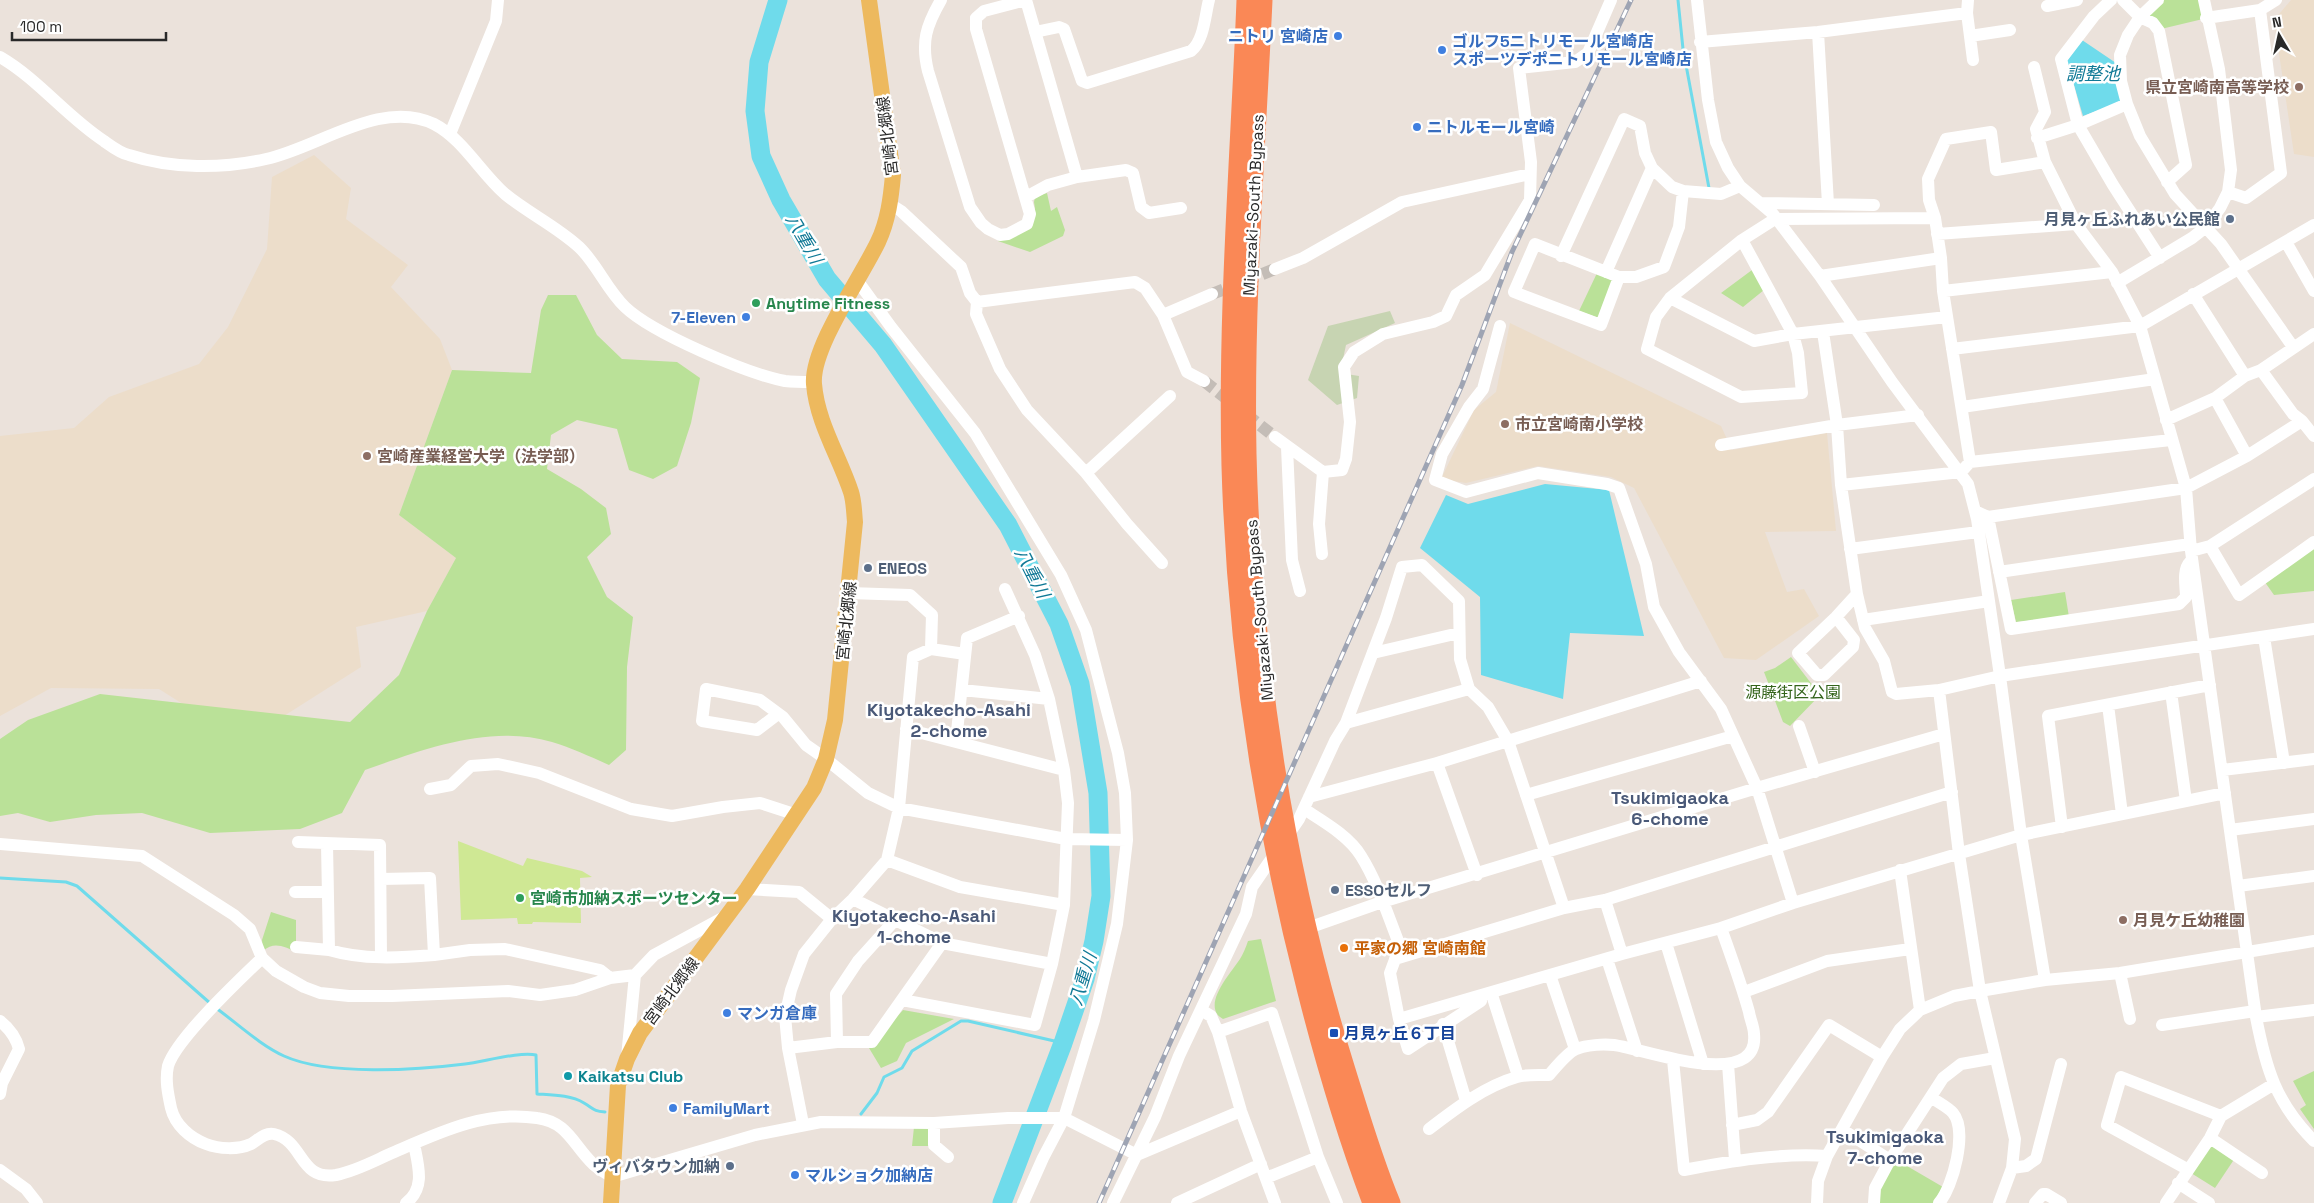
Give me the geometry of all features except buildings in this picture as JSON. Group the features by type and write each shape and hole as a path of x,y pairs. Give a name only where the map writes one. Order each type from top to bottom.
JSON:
{"highway":[{"name":"Miyazaki-South Bypass","path":"1246,0 1232,312 1231,464 1236,574 1254,723 1276,863 1321,1044 1372,1203"},
{"name":"Miyazaki-South Bypass","path":"1262,0 1248,310 1247,453 1252,568 1265,689 1290,846 1334,1033 1376,1168 1391,1203"}],"main road":[{"name":"宮崎北郷線","path":"611,1203 618,1085 626,1059 640,1033 747,889 814,788 826,758 835,720 855,522 852,493 822,418 814,382 817,363 828,334 879,241 890,204 893,175 869,0"}],"street":[{"path":"450,134 496,21 498,0"},
{"path":"940,0 928,24 924,53 970,207 988,229 1000,235 1008,234 1027,224 1030,214 976,29 976,18 984,11 1026,0 1077,177"},
{"path":"1035,32 1059,27 1064,29 1082,81 1087,83 1191,51 1196,46 1209,0"},
{"path":"1275,437 1323,472 1342,470 1346,459 1350,422 1344,367 1354,352 1383,334 1433,322 1446,316 1456,296 1485,275 1530,200 1531,162 1519,68 1575,62 1588,53 1611,0"},
{"path":"1697,0 1700,42 1716,142 1740,186 1773,214 1820,276 1855,328 1968,484 1975,511 1989,601 2022,835 2045,980"},
{"path":"1968,0 1967,13 1973,60"},
{"path":"2047,6 2077,0"},
{"path":"2111,0 2094,16 2061,59 2078,125 2113,185 2160,258"},
{"path":"2124,0 2140,17 2153,23 2159,31 2186,165 2167,182"},
{"path":"2158,0 2140,17 2128,35 2120,55 2121,81 2127,104 2140,136 2175,194 2221,244 2293,347"},
{"path":"1943,291 2114,278 2160,258 2206,227 2220,208 2228,192 2231,170 2219,69 2206,18 2204,0"},
{"path":"2206,18 2260,10 2276,0"},
{"path":"2228,192 2246,198 2281,173 2260,10"},
{"path":"1700,42 1818,32 1967,13"},
{"path":"1970,36 2010,30"},
{"path":"1818,32 1828,204"},
{"path":"0,57 90,132 127,155 157,162 204,167 236,165 268,159 368,121 394,116 414,118 433,123 450,134 506,195 546,220 580,248 624,306 642,321 756,373 786,381 814,382"},
{"path":"2034,67 2045,112 2036,129 2044,162 2076,224 2114,278 2140,326 2186,488 2191,551 2256,1014 2264,1059 2281,1101 2302,1129 2314,1141"},
{"path":"2037,138 2078,125 2127,104"},
{"path":"1561,256 1624,119 1640,126 1645,153 1652,168 1672,187 1683,191 1721,194 1740,186"},
{"path":"1970,462 1943,291 1938,234 1929,200 1928,179 1946,139 1991,132 1996,170 2044,162"},
{"path":"1606,272 1652,168"},
{"path":"1026,197 1048,185 1077,177 1126,170 1133,173 1140,207 1149,213 1181,208"},
{"path":"1275,269 1303,258 1402,202 1530,174"},
{"path":"1619,277 1601,325 1514,292 1536,244 1561,256 1619,277 1636,278 1664,267 1679,227 1683,191"},
{"path":"1760,202 1874,205"},
{"path":"890,204 901,211 961,267 970,293 977,302 976,314 1000,369 1027,410 1086,473 1127,524 1162,563"},
{"path":"1742,240 1793,334 1798,353 1802,393 1740,397 1647,348 1656,317 1670,298 1742,240 1775,219 1935,218"},
{"path":"1938,234 2076,224"},
{"path":"1952,350 2140,326 2314,225"},
{"path":"2286,242 2314,291"},
{"path":"1820,276 1941,258"},
{"path":"857,280 891,327 975,433 1061,575 1086,630 1107,710 1125,793 1117,924 1107,973 1059,1118 1023,1203"},
{"path":"977,302 1135,282 1146,288 1163,315 1187,372 1204,381"},
{"path":"1163,315 1212,294"},
{"path":"2193,294 2245,376"},
{"path":"1670,298 1754,341 1793,334 1947,317"},
{"path":"1500,326 1483,389 1470,406 1442,454 1435,480 1466,492 1538,473 1607,484 1618,488 1646,564 1654,607 1679,652 1721,708 1757,788 1793,903"},
{"path":"1823,332 1837,425 1841,485 1857,594 1865,628 1884,661 1892,692 1896,694 1939,690 2000,676 2264,637 2314,633"},
{"path":"2166,420 2215,398 2245,376 2260,370 2314,334"},
{"path":"2260,370 2293,414 2302,421 2314,436"},
{"path":"1962,407 2155,379"},
{"path":"1086,473 1170,396"},
{"path":"2215,398 2247,456"},
{"path":"1721,446 1837,425 1918,415"},
{"path":"1975,511 1988,517 2186,488 2247,456 2302,421"},
{"path":"1841,485 1961,472 1970,462 2171,440"},
{"path":"1287,447 1292,560 1300,591"},
{"path":"1322,554 1319,524 1323,472"},
{"path":"1999,572 2191,551 2210,546 2314,479"},
{"path":"1988,517 2010,629 2179,604 2186,597 2187,565 2191,551"},
{"path":"1850,550 1978,532"},
{"path":"2210,546 2238,595 2314,542"},
{"path":"1113,1203 1246,914 1252,887 1304,809 1335,741 1346,723 1373,653 1402,567 1422,565 1459,601 1460,659 1469,689 1488,707 1508,741 1564,908"},
{"path":"902,1000 1036,1025 1052,964 1064,905 1071,839 1064,770 1048,699 1034,654 1019,616 1005,589"},
{"path":"849,593 910,595 932,615 931,649"},
{"path":"1836,617 1854,640 1853,647 1824,675 1817,675 1798,653 1857,594"},
{"path":"1863,620 1989,601"},
{"path":"956,741 967,638 1019,616"},
{"path":"1373,653 1459,633"},
{"path":"2264,637 2284,763"},
{"path":"803,1124 788,1048 786,1016 791,990 804,954 832,919 853,900 887,860 898,808 913,657 931,649 965,654"},
{"path":"1309,797 1437,763 1701,681"},
{"path":"2062,827 2048,716 2210,685"},
{"path":"778,714 757,730 702,721 706,689 760,700 778,714 806,745 826,758 868,793 898,808 1071,839 1122,840"},
{"path":"1346,723 1469,689"},
{"path":"962,690 1048,699"},
{"path":"1939,690 1959,854 1980,990 2015,1139 2012,1168 1999,1203"},
{"path":"2171,692 2186,801"},
{"path":"2108,705 2122,814"},
{"path":"1799,726 1815,772"},
{"path":"906,729 1064,770"},
{"path":"1308,928 1382,902 1477,875 1757,788 1944,734"},
{"path":"1526,795 1733,736"},
{"path":"2222,770 2314,759"},
{"path":"1437,763 1477,875"},
{"path":"430,790 451,785 471,766 498,764 539,773 631,809 672,816 760,803 797,815"},
{"path":"1395,959 1564,908 1605,900 1952,792"},
{"path":"1399,1019 1622,954 1721,928 1793,903 2022,835 2225,792"},
{"path":"1304,809 1328,824 1361,855 1382,902 1400,946 1390,972 1399,1019 1408,1049 1443,1024 1505,989"},
{"path":"2230,830 2314,819"},
{"path":"298,842 380,845 381,957"},
{"path":"0,844 142,856 187,883 242,921 254,936 262,958 276,971 304,987 320,993 349,996 508,991 540,995 575,990 610,978 635,975"},
{"path":"327,844 328,950"},
{"path":"887,860 960,887 1064,905"},
{"path":"1900,870 1920,1010"},
{"path":"2238,886 2314,876"},
{"path":"381,879 430,878 434,955"},
{"path":"747,889 799,892 832,919"},
{"path":"295,892 327,892"},
{"path":"853,900 942,943 1052,964"},
{"path":"1605,900 1622,954"},
{"path":"626,1059 635,975 654,955 726,916"},
{"path":"837,1042 836,994 858,961 894,920"},
{"path":"1428,1129 1466,1101 1518,1076 1549,1075 1575,1049 1614,1045 1673,1060 1703,1064 1728,1064 1743,1059 1752,1049 1754,1035 1744,992 1721,928"},
{"path":"1817,1203 1818,1180 1827,1156 1900,1029 1920,1010 1954,996 1980,990 2045,980 2120,973 2247,950 2314,941"},
{"path":"788,1048 837,1042 872,1042 942,943"},
{"path":"1666,943 1703,1064"},
{"path":"296,947 328,950 351,956 381,957 505,949 600,970 610,978"},
{"path":"1744,992 1827,961 1910,949"},
{"path":"262,958 204,1016 169,1065 168,1094 177,1122 190,1136 215,1147 243,1146 268,1134 278,1135 290,1143 307,1166 318,1175 335,1175 358,1169 469,1122 507,1115 539,1118 564,1127 594,1164 612,1177 755,1135 803,1124 821,1122 934,1122 1008,1118 1059,1118 1136,1155 1241,1111"},
{"path":"1607,959 1637,1051"},
{"path":"2120,973 2130,1019"},
{"path":"1550,975 1575,1049"},
{"path":"1492,995 1518,1076"},
{"path":"1201,1010 1211,1016 1218,1032 1241,1111 1275,1203"},
{"path":"2162,1025 2256,1014 2314,1010"},
{"path":"1218,1032 1272,1013 1318,1157 1337,1203"},
{"path":"0,1022 9,1029 17,1040 19,1050 2,1083 0,1094"},
{"path":"1443,1024 1466,1101"},
{"path":"1732,1125 1757,1120 1768,1112 1829,1025 1882,1058"},
{"path":"1874,1203 1875,1188 1890,1160 1943,1078 1961,1064 1995,1058"},
{"path":"1673,1060 1684,1170 1735,1160 1799,1154 1827,1156"},
{"path":"1728,1064 1735,1160"},
{"path":"2012,1168 2026,1166 2036,1159 2061,1064"},
{"path":"2187,1169 2107,1125 2120,1077 2182,1099 2222,1116"},
{"path":"2166,1203 2187,1169 2210,1138 2222,1116 2274,1084"},
{"path":"1931,1097 1954,1114 1960,1136 1956,1164 1945,1196 1939,1203"},
{"path":"934,1122 934,1145 948,1157"},
{"path":"1842,1130 1890,1160"},
{"path":"2210,1138 2262,1173"},
{"path":"406,1203 414,1196 419,1185 414,1144"},
{"path":"1266,1178 1318,1157"},
{"path":"1177,1203 1261,1164"},
{"path":"0,1170 26,1189 37,1203"},
{"path":"2178,1183 2209,1203"},
{"path":"2035,1203 2046,1194 2061,1203"}],"shaded area":[{"name":"県立宮崎南高等学校","path":"2291,0 2314,0 2314,157 2294,154 2274,20"},
{"path":"314,155 351,188 346,219 408,265 391,287 440,339 452,370 399,515 456,558 427,611 356,627 361,667 243,742 159,689 51,688 0,716 0,436 74,428 109,397 199,364 228,327 267,249 272,177"},
{"path":"1510,323 1721,426 1732,450 1827,433 1836,531 1765,532 1787,592 1804,589 1819,616 1756,660 1724,658 1634,488 1611,477 1538,466 1466,483 1441,479 1474,410 1496,392"}],"green space":[{"path":"2161,0 2200,0 2203,19 2161,29 2146,11"},
{"path":"1047,193 1051,211 1057,207 1065,230 1063,236 1030,252 998,241 1035,209 1035,197"},
{"path":"1752,270 1764,290 1743,307 1721,293"},
{"path":"1597,273 1613,281 1599,318 1579,311"},
{"path":"548,295 576,295 597,335 622,359 677,362 700,378 691,423 677,466 653,479 629,470 617,429 577,420 551,435 547,469 581,489 606,508 611,534 587,557 607,597 633,617 627,667 626,750 609,765 559,744 528,737 481,737 457,741 365,770 342,813 300,829 210,833 142,813 96,815 50,822 18,813 0,816 0,739 28,720 100,694 350,722 399,675 427,611 456,558 399,515 452,370 531,373 541,310"},
{"path":"1390,311 1395,323 1346,345 1340,373 1359,376 1357,398 1337,405 1308,380 1328,326"},
{"path":"2314,546 2314,591 2274,595 2262,578"},
{"path":"2065,592 2069,617 2016,622 2011,600"},
{"name":"源藤街区公園","path":"1791,657 1820,695 1790,726 1783,722 1764,672 1775,668"},
{"name":"宮崎市加納スポーツセンター","path":"458,841 523,866 527,858 582,871 592,877 580,878 581,923 533,922 532,924 518,924 517,918 461,920"},
{"path":"271,912 296,920 296,952 284,947 275,946 271,946 263,951 262,940"},
{"path":"1261,939 1276,1001 1223,1019 1217,1013 1215,1006 1220,989 1240,959 1248,941"},
{"path":"903,1010 954,1019 906,1043 897,1061 881,1068 869,1048"},
{"path":"2314,1071 2314,1129 2300,1109 2306,1105 2293,1081"},
{"path":"914,1127 931,1127 931,1146 912,1146"},
{"path":"2209,1145 2235,1158 2215,1188 2191,1173"},
{"path":"1895,1159 1943,1187 1933,1203 1878,1203 1880,1187"}],"water":[{"name":"調整池","path":"2082,40 2116,63 2121,102 2083,116 2067,61"},
{"path":"1545,484 1609,490 1644,636 1570,633 1563,699 1481,675 1480,597 1420,548 1446,495 1468,504"}],"waterway":[{"name":"八重川","path":"778,0 759,62 755,111 761,156 781,200 827,279 883,345 1008,525 1059,624 1080,684 1098,793 1101,896 1094,941 1085,979 1063,1043 1002,1203"},
{"path":"1678,0 1683,49 1709,188"},
{"path":"0,878 66,882 77,886 211,1004"},
{"path":"216,1008 258,1040 284,1056 324,1067 373,1070 423,1068 465,1064 521,1054 536,1055 537,1094 573,1098 596,1110 605,1112"},
{"path":"861,1114 877,1093 884,1077 902,1068 912,1051 961,1021 1063,1043"}],"tunnel":[{"path":"1212,294 1275,269"},
{"path":"1204,381 1275,437"}],"railway":[{"path":"1099,1203 1462,385 1512,252 1631,0"}],"place":[{"name":"ニトリ 宮崎店","path":"1338,36"},
{"name":"ゴルフ5ニトリモール宮崎店 スポーツデポニトリモール宮崎店","path":"1442,50"},
{"name":"県立宮崎南高等学校","path":"2299,87"},
{"name":"ニトルモール宮崎","path":"1417,127"},
{"name":"月見ヶ丘ふれあい公民館","path":"2230,219"},
{"name":"Anytime Fitness","path":"756,303"},
{"name":"7-Eleven","path":"746,317"},
{"name":"市立宮崎南小学校","path":"1505,424"},
{"name":"宮崎産業経営大学（法学部）","path":"367,456"},
{"name":"ENEOS","path":"868,568"},
{"name":"ESSOセルフ","path":"1335,890"},
{"name":"宮崎市加納スポーツセンター","path":"520,898"},
{"name":"月見ケ丘幼稚園","path":"2123,920"},
{"name":"平家の郷 宮崎南館","path":"1344,948"},
{"name":"マンガ倉庫","path":"727,1013"},
{"name":"月見ヶ丘６丁目","path":"1334,1033"},
{"name":"Kaikatsu Club","path":"568,1076"},
{"name":"FamilyMart","path":"673,1108"},
{"name":"ヴィバタウン加納","path":"730,1166"},
{"name":"マルショク加納店","path":"795,1175"}],"district":[{"name":"Kiyotakecho-Asahi 2-chome","path":"949,720"},
{"name":"Tsukimigaoka 6-chome","path":"1670,808"},
{"name":"Kiyotakecho-Asahi 1-chome","path":"914,926"},
{"name":"Tsukimigaoka 7-chome","path":"1885,1147"}]}
